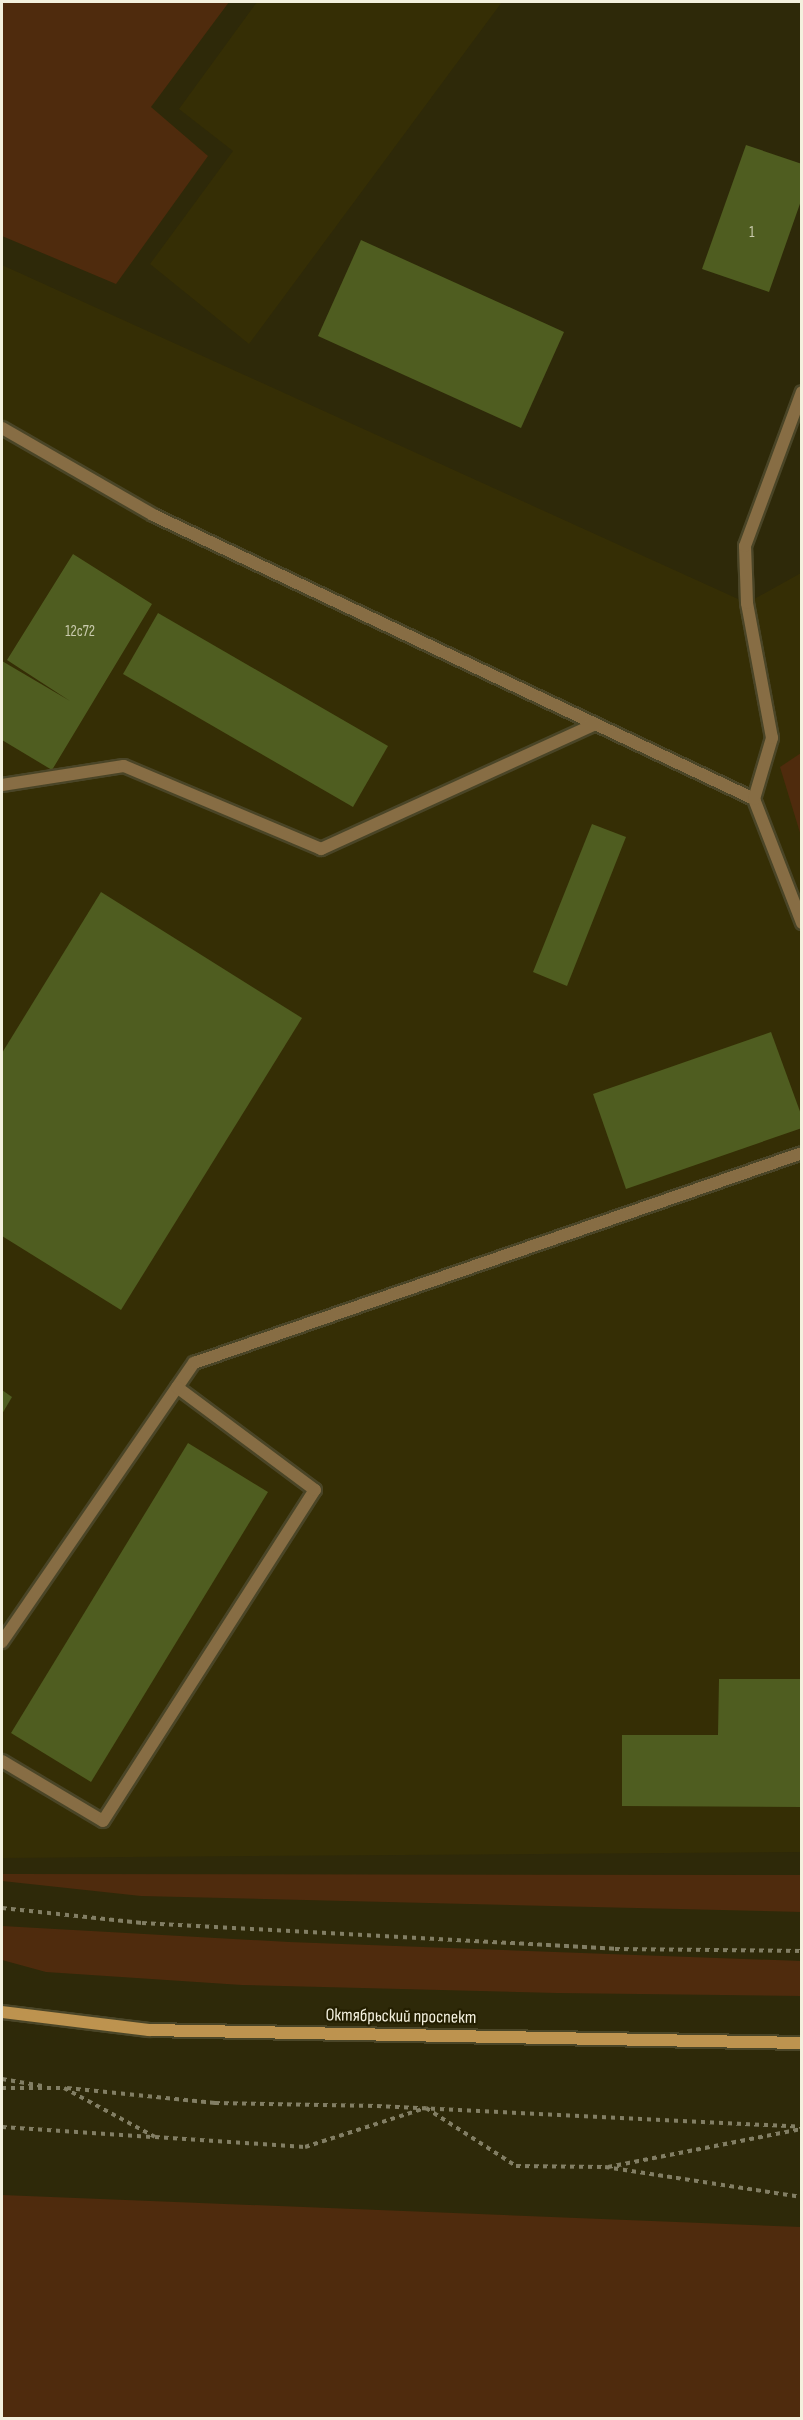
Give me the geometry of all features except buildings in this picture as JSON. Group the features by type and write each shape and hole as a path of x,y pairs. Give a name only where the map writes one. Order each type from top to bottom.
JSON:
{"main road":[{"name":"Октябрьский проспект","path":"2,2012 149,2030 801,2043"}],"lane":[{"path":"801,392 745,546 747,603 772,738 754,799 801,923"},
{"path":"2,428 153,515 754,799"},
{"path":"2,785 124,766 321,849 595,724"},
{"path":"2,1642 194,1363 801,1153"},
{"path":"2,1761 103,1821 315,1490 177,1387"}],"path":[{"path":"2,1908 142,1923 591,1948 801,1951"},
{"path":"2,2079 12,2083 215,2103 426,2108 801,2128"},
{"path":"2,2088 64,2088 155,2137"},
{"path":"2,2127 305,2147 426,2108"},
{"path":"426,2108 516,2166 605,2167 801,2197"},
{"path":"605,2167 801,2128"}],"shaded area":[{"path":"2,2 229,2 151,107 208,156 116,284 2,236"},
{"path":"257,2 502,2 249,344 150,264 233,151 179,109"},
{"path":"2,265 747,603 801,573 801,1852 2,1858"},
{"path":"801,753 801,836 780,767"},
{"path":"2,1874 801,1875 802,1912 141,1896 2,1881"},
{"path":"2,1926 289,1942 801,1961 801,1996 557,1993 242,1985 46,1972 2,1960"},
{"path":"2,2195 801,2227 801,2418 2,2418"}]}
